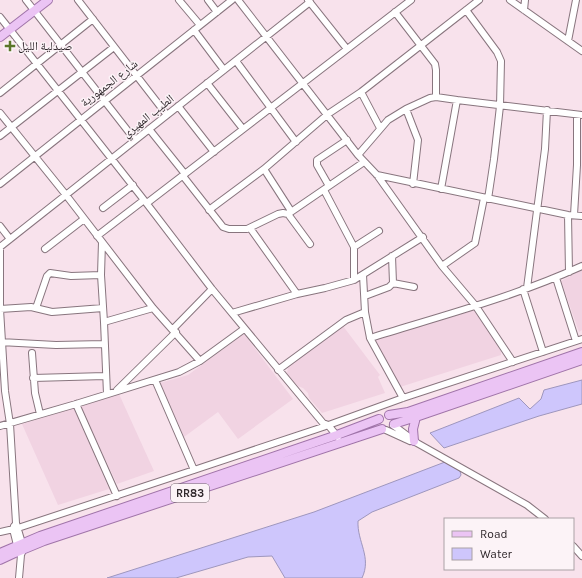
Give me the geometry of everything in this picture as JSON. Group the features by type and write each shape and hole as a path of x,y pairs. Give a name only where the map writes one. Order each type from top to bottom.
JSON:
{"main road":[{"path":"0,37 48,0"},
{"name":"RR83","path":"0,553 20,549 44,541 335,440 379,419 383,415 408,412 582,352"},
{"name":"RR83","path":"335,440 389,429 393,424 582,360"},
{"path":"389,415 393,419 393,424"},
{"path":"415,442 413,429 416,417"},
{"path":"379,419 378,424 384,429"},
{"name":"RR83","path":"0,560 20,549"}],"street":[{"path":"26,0 135,140"},
{"path":"78,0 167,115"},
{"path":"179,0 200,25"},
{"path":"208,0 217,12"},
{"name":"شارع الجمهورية","path":"0,184 232,0"},
{"path":"238,0 328,114 358,155 377,175 423,237 442,266 475,306 513,362"},
{"path":"97,236 184,175 411,0"},
{"path":"209,210 264,169 328,114 361,92 479,0"},
{"path":"510,0 582,51"},
{"path":"524,10 525,0"},
{"path":"568,41 576,0"},
{"path":"309,1 347,49"},
{"name":"الطيب المهيري","path":"0,246 236,61 309,1"},
{"path":"442,266 475,243 494,159 500,106 501,61 497,52 466,10"},
{"path":"575,10 582,11"},
{"path":"395,12 432,58 436,67 436,97"},
{"path":"0,17 212,289 325,425 335,440"},
{"path":"0,93 93,20"},
{"path":"194,30 224,70"},
{"path":"0,136 114,47"},
{"path":"236,61 296,142"},
{"path":"207,83 243,129"},
{"path":"361,92 380,128"},
{"path":"358,155 372,141 380,128 388,120 406,109 427,99 436,97 579,115 577,165 571,215 569,272"},
{"path":"441,189 457,100"},
{"path":"178,106 214,152"},
{"path":"406,109 418,140 413,184"},
{"path":"543,352 525,288 545,148 547,110"},
{"path":"0,113 66,195 153,308 200,361"},
{"path":"149,129 209,210 225,228 250,228 278,214 289,213 364,162"},
{"path":"347,140 319,158 316,162 354,247 354,280"},
{"path":"264,169 289,213 310,244"},
{"path":"377,175 413,184 582,216"},
{"path":"103,208 132,185"},
{"path":"45,249 84,219"},
{"path":"0,226 10,239"},
{"path":"250,228 297,294"},
{"path":"354,247 379,231"},
{"path":"232,313 297,294 354,280 423,237"},
{"path":"102,242 101,275 107,394"},
{"path":"0,246 0,309 3,392 10,424 16,526 20,549 20,578"},
{"path":"365,296 389,287 393,283 392,256"},
{"path":"370,338 475,306 556,278 582,266"},
{"path":"36,308 47,276 50,273 71,276 101,275"},
{"path":"363,275 365,312 370,338 403,398"},
{"path":"0,532 116,496 403,398 579,340 556,278"},
{"path":"393,283 414,287"},
{"path":"116,391 212,289"},
{"path":"0,309 36,308 52,312 103,308"},
{"path":"104,322 153,308"},
{"path":"278,370 346,320 365,312"},
{"path":"0,426 182,371 200,361 244,329"},
{"path":"1,342 56,345 104,344"},
{"path":"32,353 33,378 40,414"},
{"path":"33,378 105,376"},
{"path":"155,380 194,470"},
{"path":"76,404 116,496"},
{"path":"393,424 415,442"},
{"path":"384,429 415,442 527,505 544,518"},
{"path":"574,547 582,556"}],"shaded area":[{"path":"582,270 582,330 579,332 561,281"},
{"path":"469,309 476,311 501,351 501,355 400,387 376,342 377,338"},
{"path":"343,326 380,375 378,377 385,393 322,413 309,398 308,393 303,388 298,386 287,374 288,367"},
{"path":"244,334 293,399 238,439 218,412 184,437 160,383 188,375"},
{"path":"119,394 154,471 117,484 80,407"},
{"path":"74,409 109,489 58,505 22,424"}],"water":[{"path":"582,380 582,404 539,416 444,448 430,433 519,398 530,409 541,399 544,390"},
{"path":"445,462 460,471 461,475 459,478 372,512 358,521 358,529 365,556 365,570 362,578 285,578 272,556 248,557 176,578 107,578 314,512"}],"place":[{"name":"صيدلية الليل","path":"10,46"}]}
